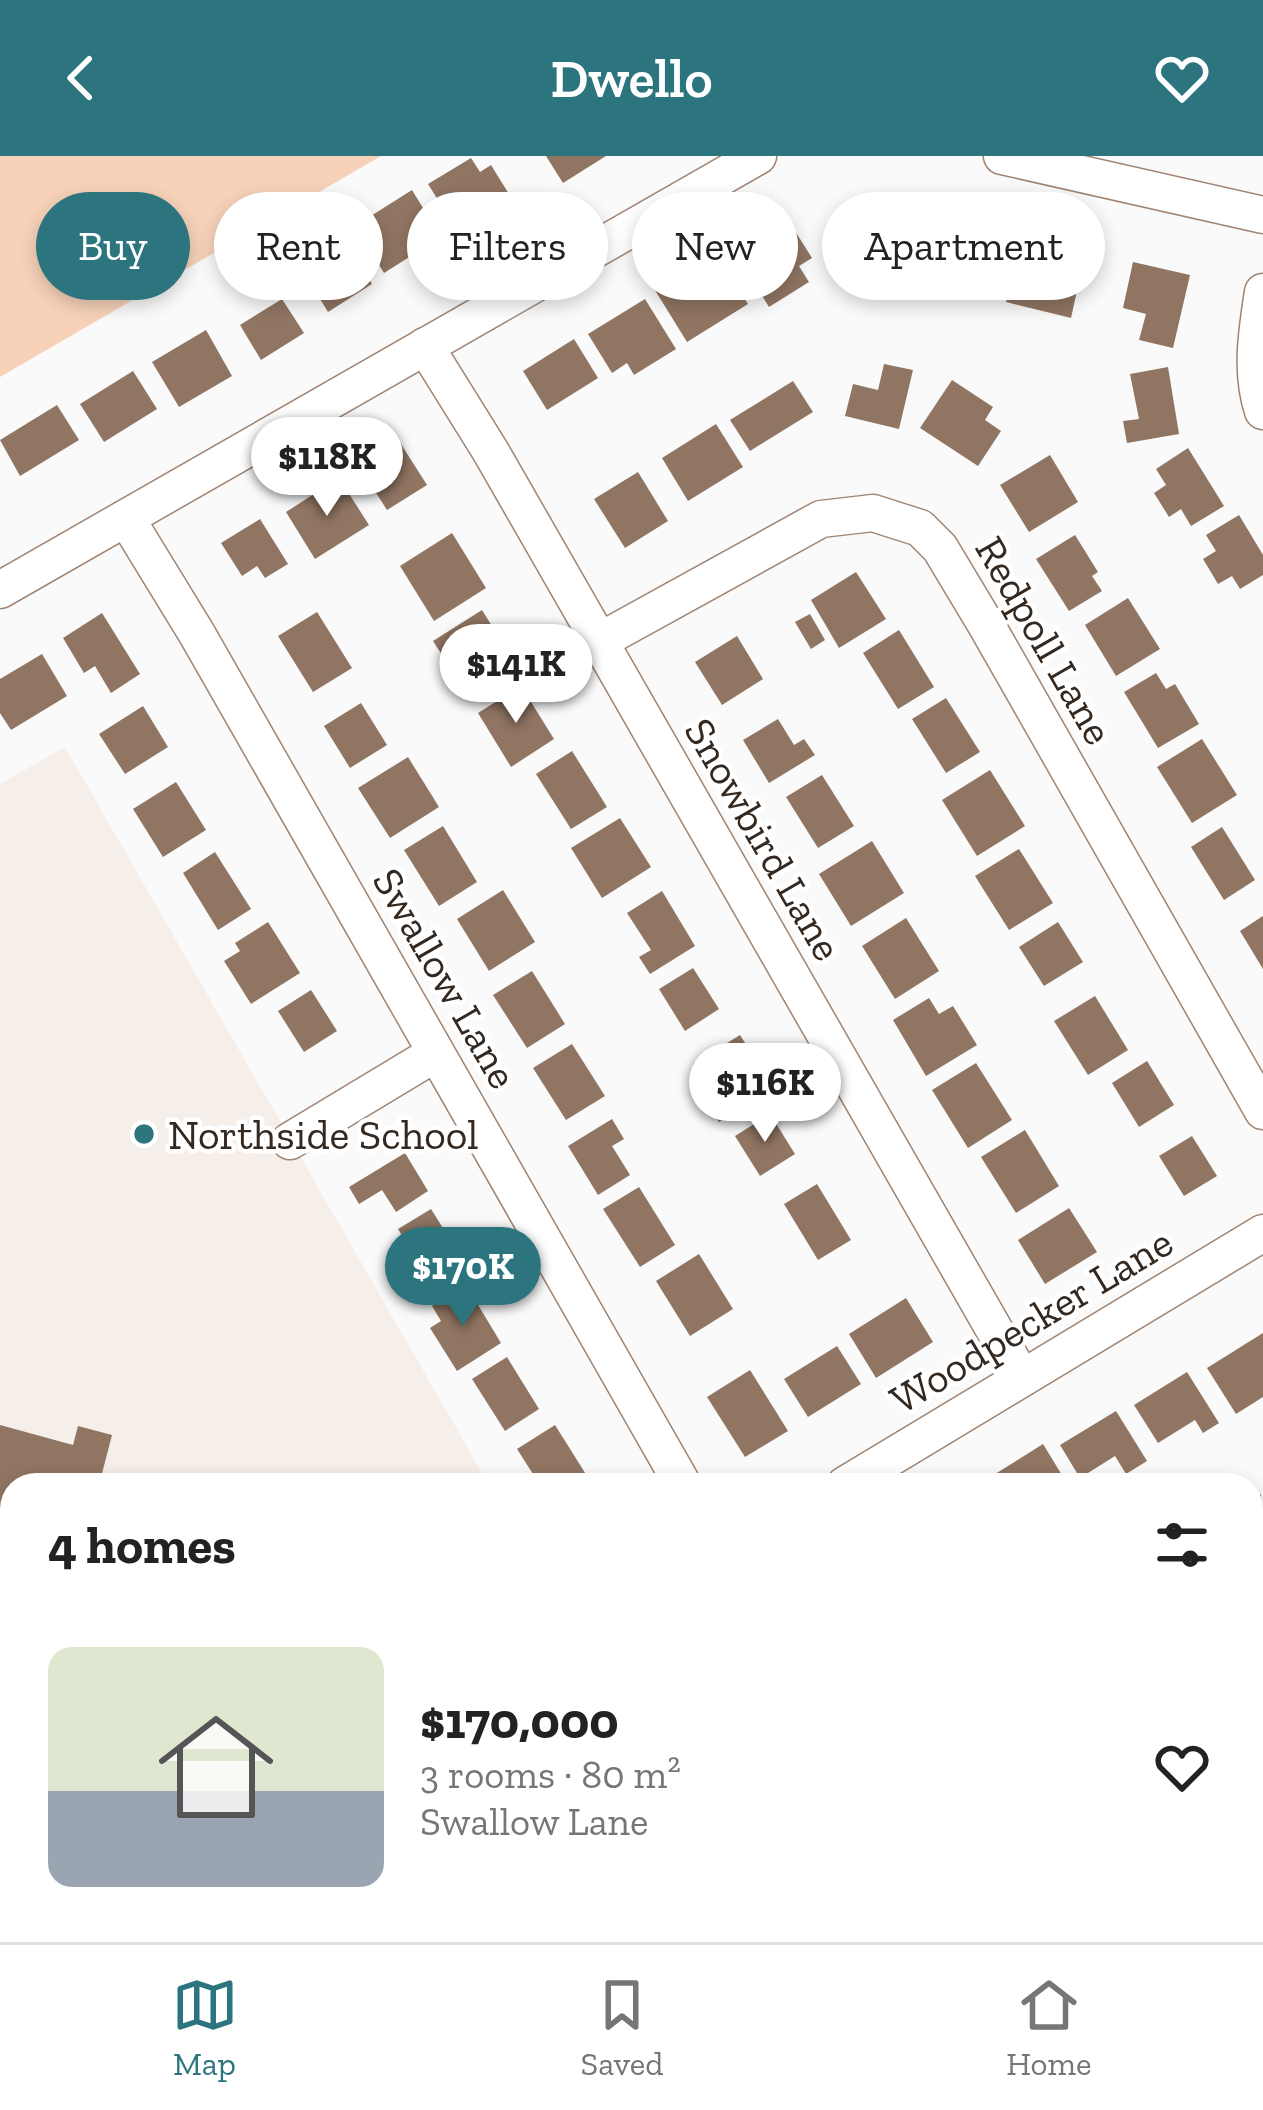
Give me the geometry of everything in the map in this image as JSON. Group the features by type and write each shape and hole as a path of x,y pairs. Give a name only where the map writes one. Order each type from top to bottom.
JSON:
{"street":[{"path":"0,590 425,346 705,169 758,156"},
{"path":"1002,156 1263,215"},
{"path":"1263,292 1255,344 1263,411"},
{"name":"Snowbird Lane","path":"425,346 491,452 1022,1378"},
{"name":"Redpoll Lane","path":"598,642 821,519 874,513 920,528 940,548 988,628 1263,1111"},
{"name":"Swallow Lane","path":"126,518 197,634 676,1473"},
{"path":"290,1141 436,1053"},
{"name":"Woodpecker Lane","path":"865,1473 1263,1233"}],"shaded area":[{"path":"0,156 381,156 319,192 214,192 214,253 190,267 190,192 36,192 36,300 133,300 0,377"},
{"name":"Northside School","path":"65,747 482,1473 0,1473 0,784"}],"building":[{"path":"546,156 606,156 563,183"},
{"path":"471,158 480,172 491,165 508,192 433,192 428,184"},
{"path":"407,193 407,258 384,273 383,271 383,208"},
{"path":"798,236 812,258 799,266 809,282 798,289"},
{"path":"1133,262 1190,275 1173,348 1139,340 1146,314 1123,308"},
{"path":"283,300 304,333 261,360 240,325"},
{"path":"321,300 347,300 328,312"},
{"path":"646,300 676,349 634,375 627,363 612,373 588,334"},
{"path":"661,300 745,300 748,304 687,342"},
{"path":"1006,300 1075,300 1071,318"},
{"path":"206,330 232,376 179,407 152,362"},
{"path":"574,339 598,378 547,410 523,371"},
{"path":"884,364 913,370 899,429 845,416 853,384 878,390"},
{"path":"1168,367 1179,434 1127,443 1123,421 1139,419 1130,374"},
{"path":"133,371 157,409 104,442 80,404"},
{"path":"952,380 993,407 985,420 1001,431 978,466 920,428"},
{"path":"793,381 813,412 750,451 730,420"},
{"path":"57,405 79,440 20,476 0,440"},
{"path":"716,424 743,467 688,501 662,458"},
{"path":"399,441 427,485 387,510 359,466"},
{"path":"1188,448 1224,506 1191,526 1181,509 1169,517 1154,493 1166,485 1156,469"},
{"path":"1050,455 1078,502 1029,532 1000,485"},
{"path":"638,472 668,521 625,548 594,499"},
{"path":"339,478 369,525 315,559 286,512"},
{"path":"1239,515 1263,555 1263,575 1240,589 1232,576 1218,584 1203,559 1216,551 1206,535"},
{"path":"260,519 288,564 265,578 257,566 242,576 221,543"},
{"path":"452,533 486,588 434,621 400,566"},
{"path":"1075,535 1098,572 1092,576 1102,591 1069,611 1036,559"},
{"path":"856,572 886,619 839,648 811,600"},
{"path":"1128,598 1160,649 1116,676 1085,625"},
{"path":"482,610 516,665 468,695 433,641"},
{"path":"317,612 352,668 313,692 278,636"},
{"path":"102,613 140,674 111,693 95,666 84,673 63,638"},
{"path":"810,614 825,640 811,649 795,622"},
{"path":"899,630 934,687 898,709 863,653"},
{"path":"737,636 763,679 722,705 695,662"},
{"path":"42,654 67,696 11,730 0,713 0,679"},
{"path":"1156,673 1166,689 1175,684 1199,724 1158,748 1124,692"},
{"path":"521,686 554,739 511,767 478,713"},
{"path":"946,698 980,752 946,773 912,719"},
{"path":"361,703 387,745 350,768 324,726"},
{"path":"143,706 168,747 125,774 99,734"},
{"path":"778,719 794,745 804,739 815,755 769,783 743,740"},
{"path":"1202,739 1237,795 1192,823 1157,767"},
{"path":"572,751 607,807 571,829 536,774"},
{"path":"408,757 439,807 390,838 358,788"},
{"path":"990,770 1025,826 977,856 942,800"},
{"path":"822,775 854,826 818,848 786,797"},
{"path":"176,782 206,830 163,857 133,809"},
{"path":"620,818 651,867 602,898 571,848"},
{"path":"443,826 477,882 439,906 404,850"},
{"path":"1222,827 1255,880 1224,900 1191,847"},
{"path":"872,841 904,893 851,926 819,874"},
{"path":"1019,849 1053,903 1009,930 975,876"},
{"path":"215,852 251,909 218,930 183,873"},
{"path":"503,890 535,942 489,971 457,919"},
{"path":"662,891 695,946 650,974 639,957 651,950 627,913"},
{"path":"1263,916 1263,969 1240,931"},
{"path":"906,918 939,971 895,999 862,946"},
{"path":"268,922 300,973 251,1004 224,961 240,951 235,943"},
{"path":"1058,922 1083,962 1044,986 1019,947"},
{"path":"693,968 719,1009 685,1031 659,989"},
{"path":"532,971 565,1024 527,1048 493,995"},
{"path":"311,990 337,1031 304,1052 278,1011"},
{"path":"1095,996 1128,1050 1088,1075 1054,1021"},
{"path":"929,998 939,1014 953,1006 977,1045 926,1076 893,1020"},
{"path":"740,1035 756,1060 742,1069 759,1097 719,1122 697,1087 704,1082 693,1064"},
{"path":"572,1044 605,1096 566,1120 533,1068"},
{"path":"1147,1061 1174,1105 1139,1127 1112,1083"},
{"path":"976,1063 1012,1120 968,1148 932,1090"},
{"path":"770,1114 795,1154 760,1176 735,1136"},
{"path":"612,1119 624,1139 612,1146 630,1175 598,1195 568,1146"},
{"path":"1025,1130 1059,1186 1016,1213 981,1157"},
{"path":"1192,1136 1217,1176 1184,1196 1159,1156"},
{"path":"405,1153 428,1191 396,1212 382,1190 359,1204 349,1187"},
{"path":"817,1184 851,1240 818,1260 784,1204"},
{"path":"639,1187 675,1245 640,1267 603,1209"},
{"path":"1069,1208 1097,1252 1045,1284 1018,1240"},
{"path":"431,1209 465,1263 418,1292 407,1275 421,1266 398,1229"},
{"path":"699,1254 733,1309 690,1336 656,1281"},
{"path":"466,1285 501,1343 457,1371 430,1328 441,1321 432,1306"},
{"path":"906,1298 933,1342 876,1378 849,1334"},
{"path":"1263,1333 1263,1397 1236,1414 1207,1368"},
{"path":"837,1346 861,1384 808,1417 784,1379"},
{"path":"507,1357 539,1409 505,1431 472,1379"},
{"path":"750,1370 788,1431 745,1457 707,1397"},
{"path":"1187,1372 1219,1423 1203,1433 1195,1420 1158,1443 1134,1405"},
{"path":"1116,1411 1147,1461 1125,1473 1115,1456 1088,1473 1077,1473 1060,1445"},
{"path":"0,1425 73,1445 78,1426 112,1435 102,1473 0,1473"},
{"path":"555,1425 585,1473 532,1473 517,1449"},
{"path":"1043,1444 1061,1473 997,1473"}],"place":[{"name":"Northside School","path":"144,1134"}]}
